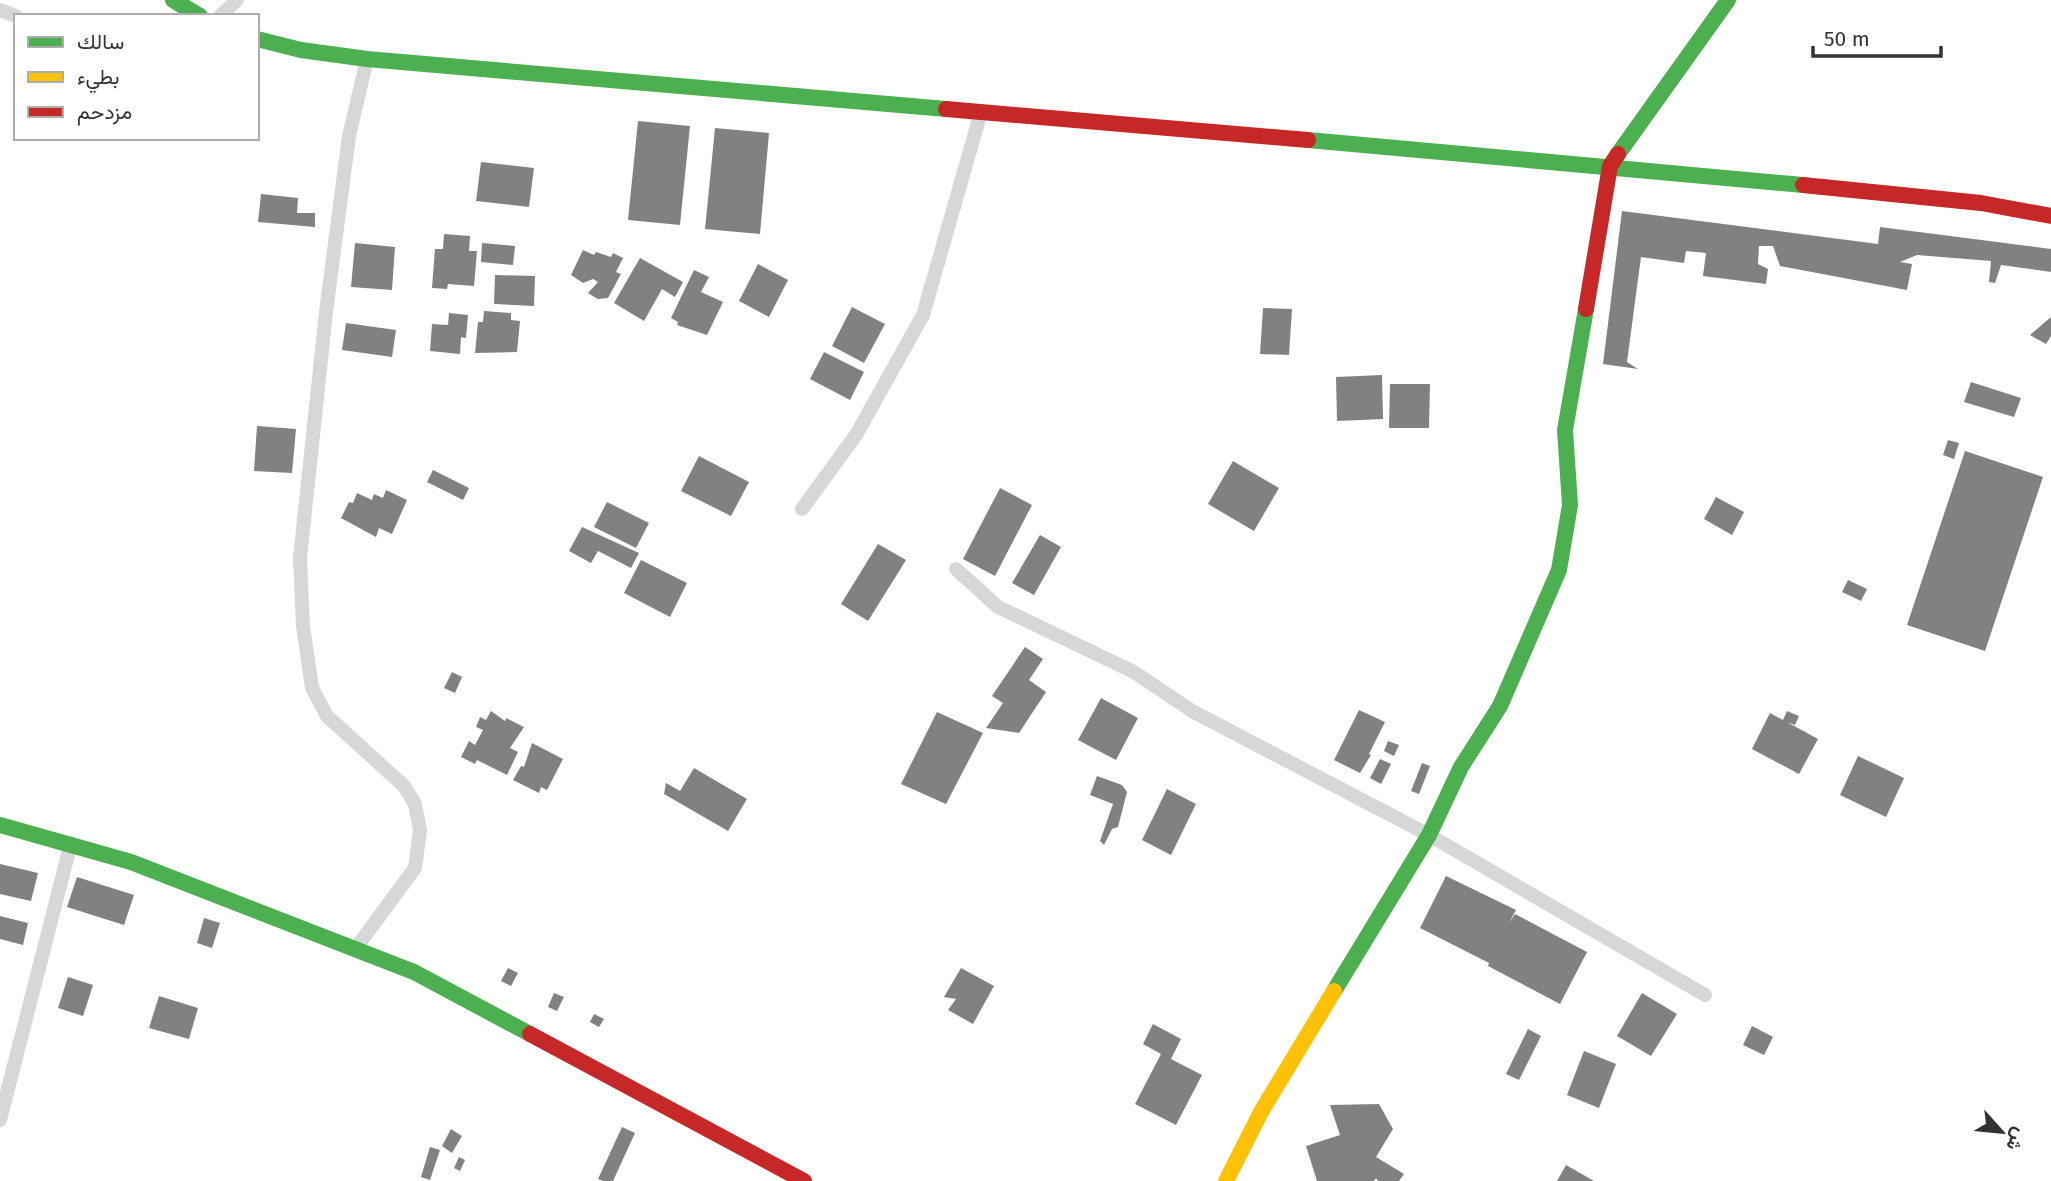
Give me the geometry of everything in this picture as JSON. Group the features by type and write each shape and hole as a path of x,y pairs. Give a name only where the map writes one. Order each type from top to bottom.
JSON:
{"street":[{"path":"173,0 197,14"},
{"path":"222,14 237,0"},
{"path":"1226,1181 1261,1112 1429,835 1461,767 1500,706 1559,570 1570,505 1565,430 1610,166 1728,0"},
{"path":"259,40 301,50 367,59 1610,166 1981,203 2051,216"},
{"path":"356,947 415,868 420,830 415,804 404,786 327,716 312,688 303,626 300,558 324,326 349,136 367,59"},
{"path":"802,509 856,435 923,314 981,112"},
{"path":"956,569 998,607 1134,672 1192,711 1429,835 1705,995"},
{"path":"0,825 71,843 356,947 460,996 804,1181"},
{"path":"0,1120 71,843"}],"building":[{"path":"638,121 690,126 680,225 628,220"},
{"path":"715,128 769,133 760,234 705,229"},
{"path":"481,162 534,168 529,207 476,201"},
{"path":"261,194 298,198 297,213 315,213 315,227 258,222"},
{"path":"1622,211 1878,244 1880,227 2051,249 2051,272 2001,265 1995,283 1989,282 1991,261 1917,255 1900,262 1912,264 1907,290 1780,266 1773,246 1759,246 1758,264 1768,269 1766,284 1703,276 1706,253 1686,251 1684,263 1641,257 1627,362 1638,369 1603,364"},
{"path":"444,234 470,236 469,251 477,251 474,286 448,284 447,289 432,288 435,249 443,249"},
{"path":"355,243 395,247 392,290 351,287"},
{"path":"482,243 515,246 513,265 481,262"},
{"path":"583,250 594,255 596,252 611,257 613,253 623,258 616,272 621,274 608,298 598,299 588,293 598,282 593,279 583,283 571,275"},
{"path":"640,258 683,282 675,297 662,289 644,321 614,303"},
{"path":"758,264 788,280 769,317 739,301"},
{"path":"694,270 709,277 701,292 723,302 707,335 677,325 678,322 671,318"},
{"path":"495,275 535,276 534,306 494,304"},
{"path":"852,307 885,324 864,363 832,346"},
{"path":"1263,308 1292,309 1289,355 1260,354"},
{"path":"484,311 511,313 511,320 520,321 517,352 475,353 478,322 483,322"},
{"path":"449,313 468,315 466,338 461,337 460,354 430,351 432,324 448,325"},
{"path":"2051,317 2051,336 2046,344 2030,335"},
{"path":"346,323 396,330 392,357 342,350"},
{"path":"824,352 864,372 850,400 810,379"},
{"path":"1382,375 1383,419 1337,421 1336,377"},
{"path":"1971,382 2021,398 2014,417 1964,402"},
{"path":"1390,384 1430,384 1429,428 1389,428"},
{"path":"257,426 296,429 292,473 254,471"},
{"path":"1948,440 1959,443 1954,459 1943,455"},
{"path":"1965,451 2043,477 1985,651 1907,625"},
{"path":"699,456 749,482 731,516 681,491"},
{"path":"1233,461 1279,488 1254,531 1208,504"},
{"path":"433,470 469,488 463,500 427,482"},
{"path":"1000,488 1032,505 995,576 963,559"},
{"path":"386,490 407,500 392,534 379,528 376,537 341,518 357,493 372,500 374,494 383,498"},
{"path":"1716,497 1744,512 1732,535 1704,519"},
{"path":"607,502 649,523 636,548 594,527"},
{"path":"582,527 639,553 631,568 598,551 591,563 569,551"},
{"path":"1040,535 1061,547 1034,595 1012,583"},
{"path":"878,544 906,560 868,621 841,604"},
{"path":"641,560 687,583 670,617 624,593"},
{"path":"1848,580 1867,589 1861,601 1842,592"},
{"path":"1025,647 1043,659 1029,680 1046,692 1019,733 986,728 1003,703 992,696"},
{"path":"452,672 462,677 455,693 444,688"},
{"path":"1101,698 1138,718 1116,760 1078,740"},
{"path":"1359,710 1385,722 1360,773 1334,760"},
{"path":"491,711 505,721 506,718 524,727 510,748 518,752 507,775 477,760 475,764 461,757 469,741 475,745 483,730 476,727 480,717 486,720"},
{"path":"1787,711 1799,716 1795,725 1787,722 1818,739 1799,774 1752,749 1770,713 1783,720"},
{"path":"937,712 983,733 946,804 901,784"},
{"path":"1388,741 1399,745 1394,756 1384,751"},
{"path":"532,743 563,759 547,790 541,787 539,793 513,780 521,766 524,767"},
{"path":"1858,756 1904,778 1886,817 1840,795"},
{"path":"1380,759 1391,764 1381,784 1370,778"},
{"path":"1422,763 1430,766 1419,794 1411,791"},
{"path":"694,768 747,799 728,831 664,794 666,783 680,791"},
{"path":"1097,776 1122,785 1127,792 1118,827 1112,829 1104,845 1100,841 1113,804 1090,795"},
{"path":"1167,789 1196,804 1171,855 1142,840"},
{"path":"0,864 38,873 31,901 0,894"},
{"path":"1446,876 1516,910 1509,923 1515,914 1587,952 1560,1004 1488,966 1489,963 1420,928"},
{"path":"77,877 134,895 124,925 67,907"},
{"path":"0,916 28,923 23,945 0,939"},
{"path":"204,918 220,923 212,948 197,943"},
{"path":"508,968 518,973 511,986 501,981"},
{"path":"961,968 994,986 973,1024 948,1010 956,999 944,997"},
{"path":"68,977 93,985 83,1016 58,1008"},
{"path":"554,993 564,997 557,1011 548,1007"},
{"path":"1642,993 1677,1014 1651,1056 1617,1036"},
{"path":"159,996 198,1008 189,1039 149,1028"},
{"path":"594,1014 604,1019 599,1027 590,1022"},
{"path":"1153,1024 1181,1039 1171,1059 1202,1075 1176,1125 1135,1104 1161,1054 1143,1044"},
{"path":"1752,1026 1773,1037 1764,1055 1743,1045"},
{"path":"1528,1029 1541,1036 1519,1080 1506,1074"},
{"path":"1584,1051 1616,1064 1599,1108 1567,1095"},
{"path":"1379,1104 1393,1129 1376,1157 1404,1174 1399,1181 1378,1181 1376,1178 1374,1181 1317,1181 1306,1146 1340,1135 1330,1105"},
{"path":"622,1127 635,1133 613,1181 598,1179"},
{"path":"451,1129 462,1136 452,1153 442,1146"},
{"path":"430,1147 440,1150 430,1180 421,1177"},
{"path":"459,1157 465,1160 460,1171 454,1168"},
{"path":"1566,1165 1594,1181 1557,1181"}],"traffic: fast":[{"path":"173,0 197,14"},
{"path":"1618,154 1728,0"},
{"path":"259,40 301,50 367,59 946,109"},
{"path":"1308,140 1803,185"},
{"path":"1334,991 1429,835 1461,767 1500,706 1559,570 1570,505 1565,430 1586,309"},
{"path":"0,825 131,862 414,972 530,1034"}],"traffic: slow":[{"path":"1226,1181 1261,1112 1334,991"}],"traffic: jam":[{"path":"946,109 1308,140"},
{"path":"1586,309 1610,166 1618,154"},
{"path":"1803,185 1981,203 2051,216"},
{"path":"530,1034 804,1181"}]}
